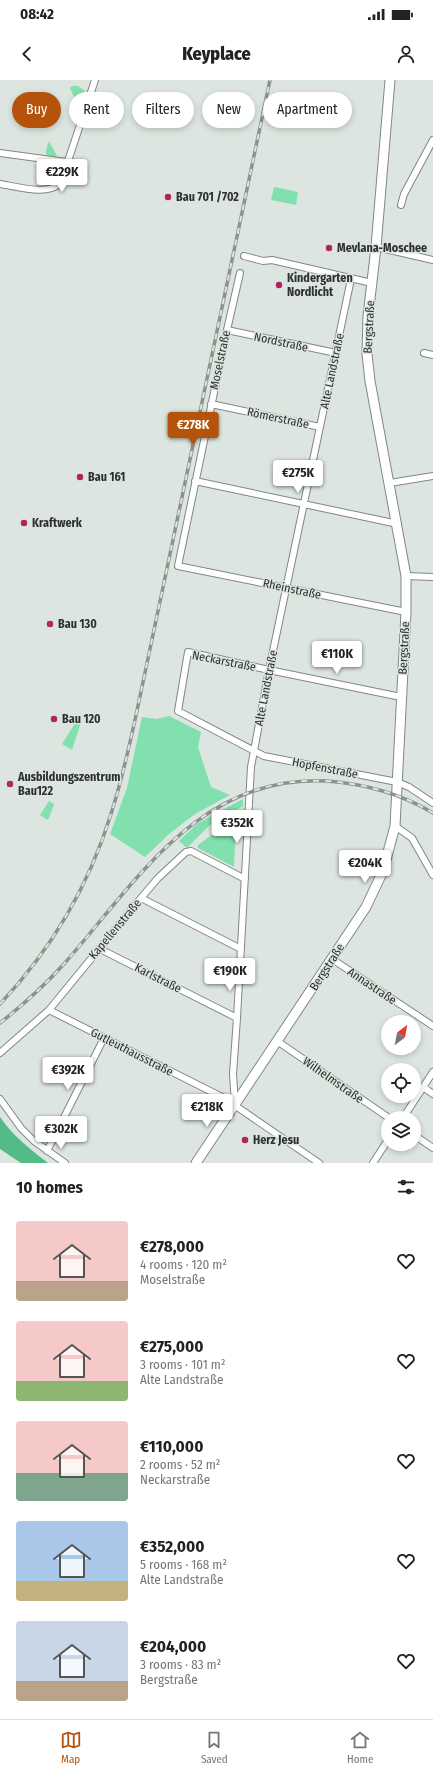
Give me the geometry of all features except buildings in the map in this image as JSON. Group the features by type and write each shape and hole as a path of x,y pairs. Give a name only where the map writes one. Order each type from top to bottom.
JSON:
{"main road":[{"name":"Bergstraße","path":"196,1163 366,907 383,870 395,826 406,612 406,576 398,524 370,381 367,354 390,80"}],"street":[{"path":"0,184 31,189 52,188 59,184 94,83"},
{"path":"401,205 404,194 433,140"},
{"path":"0,153 66,162"},
{"path":"376,247 433,260"},
{"path":"244,256 272,260 372,283"},
{"name":"Moselstraße","path":"178,566 211,404 240,273"},
{"name":"Alte Landstraße","path":"235,1105 233,1074 249,793 253,751 351,279"},
{"name":"Nordstraße","path":"227,330 336,353"},
{"path":"424,353 433,354"},
{"name":"Römerstraße","path":"211,404 320,427"},
{"path":"390,483 433,476"},
{"path":"195,481 398,524"},
{"name":"Rheinstraße","path":"178,566 406,612"},
{"path":"406,576 433,577"},
{"name":"Neckarstraße","path":"253,751 178,711 188,652 401,697"},
{"name":"Hopfenstraße","path":"253,751 264,756 397,782 409,787 433,803"},
{"path":"395,826 412,838 433,875"},
{"name":"Kapellenstraße","path":"0,1054 49,1010 158,878 186,852 191,851 244,879"},
{"path":"141,898 241,949"},
{"name":"Karlstraße","path":"100,949 237,1018"},
{"name":"Annastraße","path":"332,960 433,1026"},
{"name":"Gutleuthausstraße","path":"49,1010 235,1105 319,1163"},
{"path":"47,1151 104,1038"},
{"name":"Wilhelmstraße","path":"278,1041 381,1112"},
{"path":"408,1111 433,1072"},
{"path":"423,1087 433,1094"},
{"path":"0,1100 21,1128 47,1151 65,1163"},
{"path":"421,1140 433,1148"},
{"path":"373,1163 381,1151"}],"shaded area":[{"path":"72,86 78,86 85,92 72,92 70,88"},
{"path":"49,141 57,156 56,158 46,154"},
{"path":"274,187 298,192 296,205 271,200"},
{"path":"169,716 201,732 198,747 211,787 230,795 195,814 169,834 145,857 110,834 127,788 142,717 156,719"},
{"path":"79,717 82,719 72,750 62,744"},
{"path":"243,799 243,806 210,825 187,848 179,841 198,823"},
{"path":"49,801 54,804 48,820 40,815"},
{"path":"236,820 234,867 198,848 198,845 224,826"},
{"path":"0,1117 16,1136 48,1163 21,1163 0,1149"}],"railway":[{"path":"0,1004 36,962 52,939 80,891 92,866 115,802 135,720 270,80"},
{"path":"0,1023 33,995 64,964 118,899 175,839 207,814 243,795 282,783 327,781 341,782 369,787 395,795 433,813"}],"place":[{"name":"Bau 701 /702","path":"168,197"},
{"name":"Mevlana-Moschee","path":"329,248"},
{"name":"Kindergarten Nordlicht","path":"279,285"},
{"name":"Bau 161","path":"80,477"},
{"name":"Kraftwerk","path":"24,523"},
{"name":"Bau 130","path":"50,624"},
{"name":"Bau 120","path":"54,719"},
{"name":"Ausbildungszentrum Bau122","path":"10,784"},
{"name":"Herz Jesu","path":"245,1140"}]}
